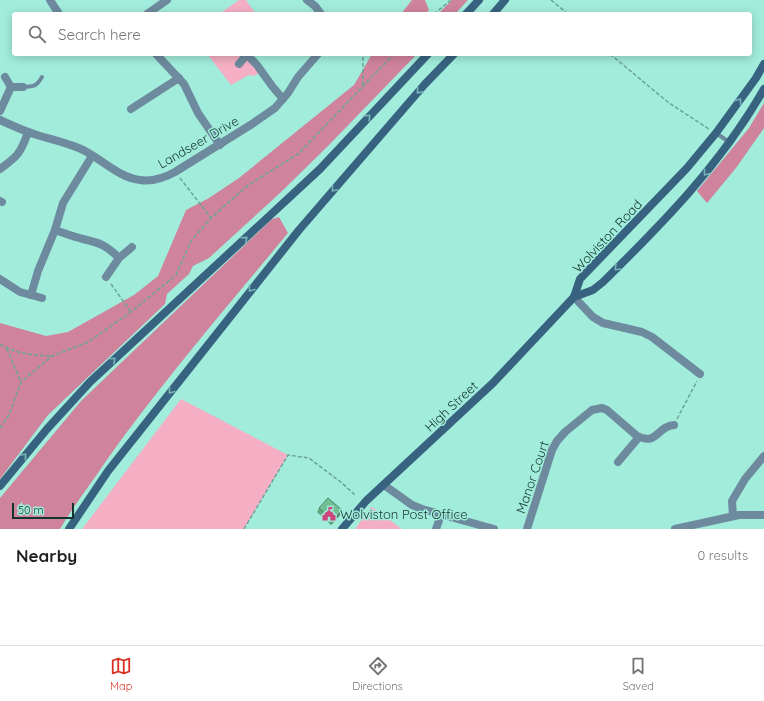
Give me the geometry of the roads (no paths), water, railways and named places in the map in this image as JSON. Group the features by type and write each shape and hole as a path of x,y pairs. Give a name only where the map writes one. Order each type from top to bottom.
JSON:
{"street":[{"path":"50,0 58,12"},
{"path":"150,12 168,0"},
{"path":"307,0 315,6 320,12"},
{"path":"468,12 479,0"},
{"path":"494,12 505,0"},
{"path":"158,56 184,84 198,113 220,145"},
{"path":"239,64 245,56"},
{"path":"248,56 257,65 283,99"},
{"name":"Landseer Drive","path":"0,120 28,132 70,145 128,177 140,180 165,178 220,145 267,114 283,99 298,77 316,56"},
{"path":"0,486 47,429 90,382 320,169 426,56"},
{"path":"69,529 108,471 299,230 400,112 452,56"},
{"name":"Wolviston Road","path":"574,298 580,279 687,168 716,133 756,78 764,64"},
{"path":"5,77 11,87"},
{"path":"130,109 179,78"},
{"path":"11,87 23,87"},
{"path":"0,111 11,87"},
{"name":"Wolviston Road","path":"574,298 593,290 683,201 730,142 751,111 764,88"},
{"path":"0,169 18,154 23,147 28,132"},
{"path":"32,295 38,271 55,230 62,203 92,156"},
{"path":"55,230 98,242 119,258"},
{"path":"106,277 119,258 132,247"},
{"path":"0,279 17,290 42,298"},
{"path":"574,298 593,317 603,323 642,332 652,337 700,374"},
{"name":"High Street","path":"342,529 366,501 493,383 574,298"},
{"name":"Manor Court","path":"527,529 552,450 557,441 565,432 592,410 602,408 612,413 639,437"},
{"path":"618,462 639,437 643,439 653,438 657,436 665,427 674,425"},
{"path":"733,516 732,501 745,478 764,456"},
{"path":"384,485 412,505 441,515 494,529"},
{"path":"436,529 441,515"},
{"path":"675,529 739,515 764,515"}],"lane":[{"path":"23,87 37,85 42,77"},
{"path":"716,133 730,142"}],"place":[{"name":"Wolviston Post Office","path":"329,514"}]}
